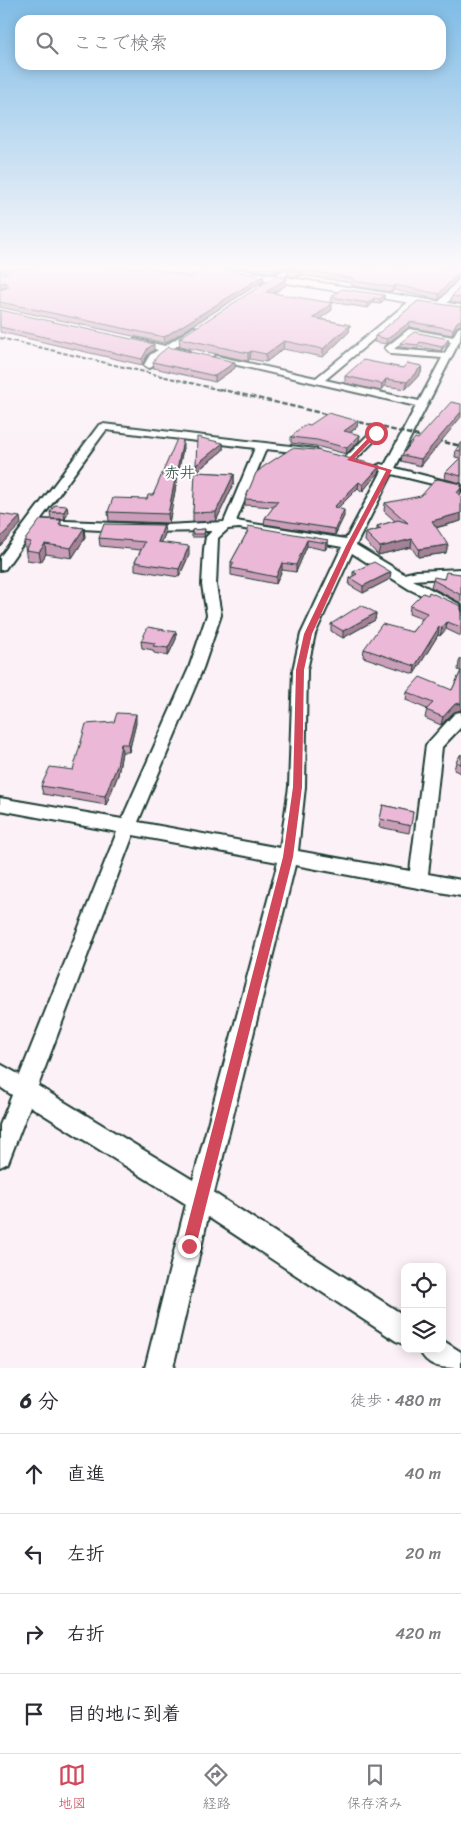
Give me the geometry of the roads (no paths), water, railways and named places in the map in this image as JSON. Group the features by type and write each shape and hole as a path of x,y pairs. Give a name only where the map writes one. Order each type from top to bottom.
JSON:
{"street":[{"path":"149,365 153,357 193,332"},
{"path":"317,382 377,332"},
{"path":"410,332 390,348 391,351 448,356"},
{"path":"160,1368 200,1198 288,857 297,787 300,670 308,634 349,546 459,335 422,332"},
{"path":"122,339 424,405"},
{"path":"0,566 103,427 325,454"},
{"path":"376,433 345,459 461,488"},
{"path":"0,1154 127,828 196,668 214,615 209,585 212,537 227,526 262,445"},
{"path":"34,521 36,523 167,527 239,524 342,542 402,579 461,610"},
{"path":"402,579 417,575 461,573"},
{"path":"418,881 434,745 461,716"},
{"path":"0,804 461,888"},
{"path":"0,1075 200,1198 401,1329"},
{"path":"438,1353 460,1368"}],"railway":[{"path":"0,338 225,391"},
{"path":"219,389 461,446"}],"district":[{"name":"赤井","path":"180,472"}]}
